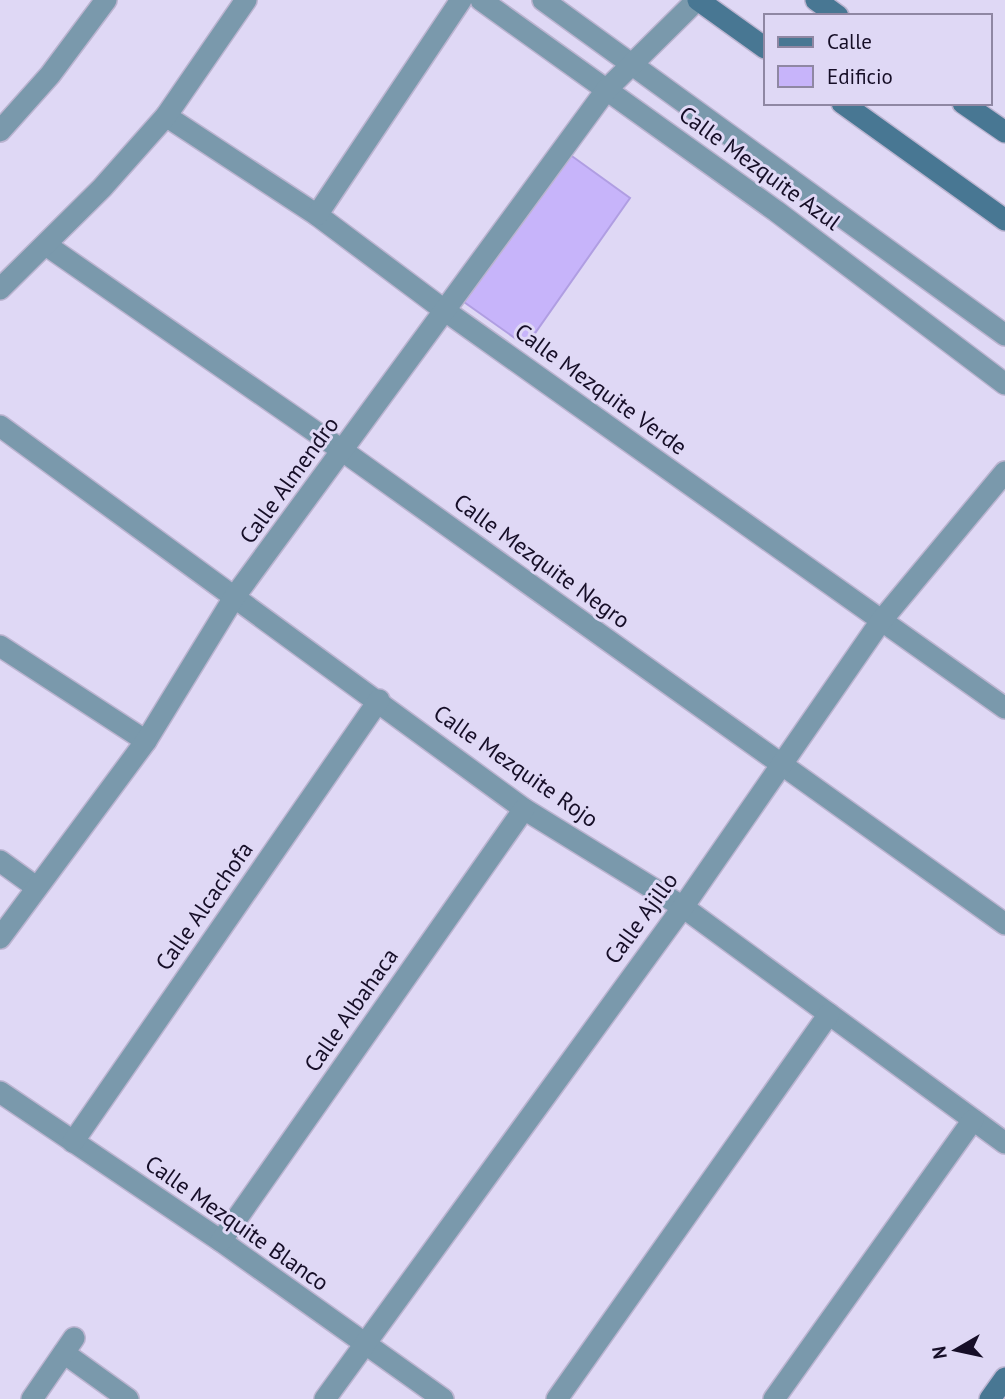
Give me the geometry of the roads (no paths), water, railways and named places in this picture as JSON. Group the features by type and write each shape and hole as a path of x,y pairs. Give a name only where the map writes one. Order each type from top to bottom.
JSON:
{"main road":[{"path":"697,0 764,47"},
{"path":"816,0 835,14"},
{"path":"845,105 1005,220"},
{"path":"966,105 1005,132"},
{"path":"990,1399 1005,1378"}],"street":[{"path":"0,131 50,75 106,0"},
{"path":"0,289 46,245 166,116 246,0"},
{"path":"317,215 461,0"},
{"name":"Calle Mezquite Azul","path":"481,0 607,89 1005,384"},
{"path":"543,0 1005,335"},
{"name":"Calle Almendro","path":"0,938 146,741 236,596 607,89 697,0"},
{"name":"Calle Mezquite Verde","path":"166,116 317,215 444,310 1005,708"},
{"name":"Calle Mezquite Negro","path":"46,245 343,451 1005,924"},
{"name":"Calle Mezquite Rojo","path":"0,426 379,700 524,809 683,907 1005,1143"},
{"name":"Calle Ajillo","path":"326,1399 363,1343 683,907 881,621 1005,472"},
{"path":"0,646 146,741"},
{"name":"Calle Alcachofa","path":"73,1142 379,700"},
{"name":"Calle Albahaca","path":"220,1241 524,809"},
{"path":"0,861 36,887"},
{"path":"556,1399 829,1014"},
{"name":"Calle Mezquite Blanco","path":"0,1092 220,1241 443,1399"},
{"path":"774,1399 973,1120"},
{"path":"32,1399 69,1345 128,1399"}]}
